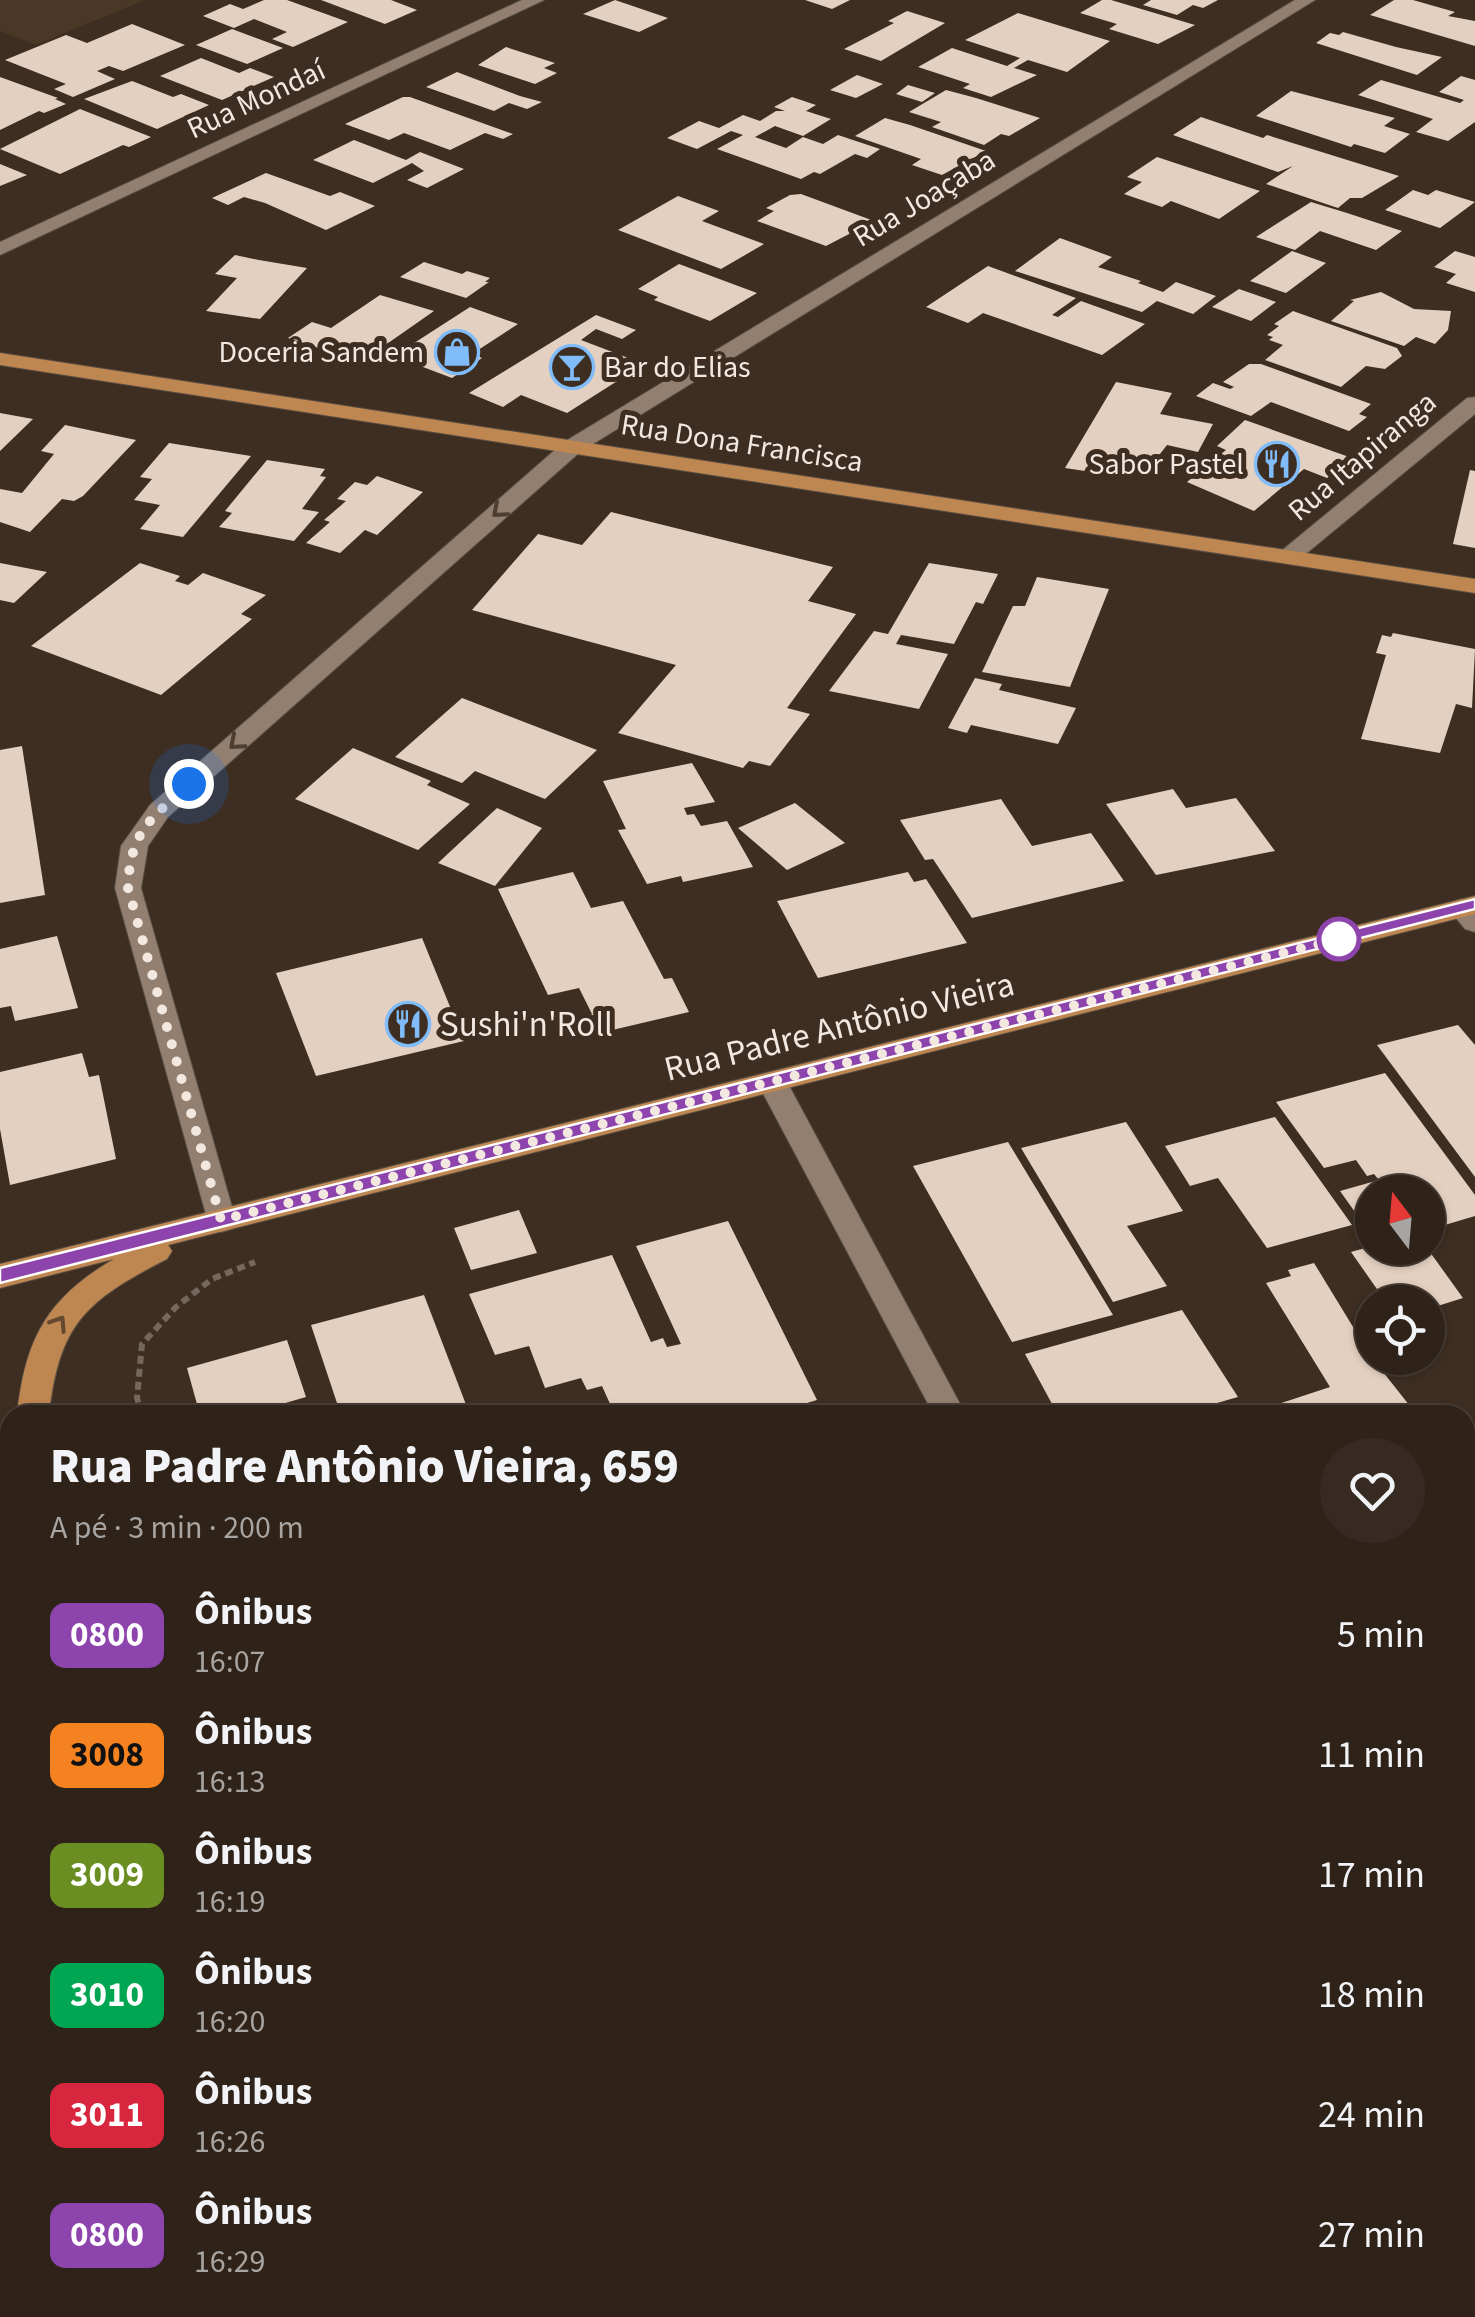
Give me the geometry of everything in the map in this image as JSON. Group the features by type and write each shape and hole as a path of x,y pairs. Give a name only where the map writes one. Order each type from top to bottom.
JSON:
{"main road":[{"name":"Rua Dona Francisca","path":"0,359 1475,586"},
{"name":"Rua Padre Antônio Vieira","path":"0,1276 1471,912"},
{"name":"Rua Padre Antônio Vieira","path":"34,1405 35,1378 56,1321 102,1276 221,1220"}],"street":[{"name":"Rua Mondaí","path":"0,248 536,0"},
{"name":"Rua Joaçaba","path":"221,1220 128,888 129,861 136,838 189,784 572,447 1308,0"},
{"name":"Rua Itapiranga","path":"1288,557 1475,402"},
{"path":"772,1082 945,1405"}],"path":[{"path":"139,1405 142,1344 176,1307 212,1279 258,1261"}],"shaded area":[{"path":"0,0 145,0 36,45 0,31"}],"building":[{"path":"264,0 287,0 348,22 293,47 272,39 287,32 254,19 234,28 203,16 230,4 243,9"},
{"path":"321,0 391,0 417,10 385,24"},
{"path":"615,0 668,18 639,32 583,14"},
{"path":"805,0 850,0 832,9"},
{"path":"1102,0 1195,25 1158,44 1109,29 1117,24 1080,13"},
{"path":"1151,0 1218,0 1203,8 1193,5 1177,15 1143,5"},
{"path":"1394,0 1413,0 1455,12 1448,16 1475,21 1475,46 1370,15"},
{"path":"907,11 945,23 881,61 844,49 894,23 888,21"},
{"path":"1018,13 1110,41 1067,72 1028,60 1014,68 1037,75 991,97 963,88 970,84 918,67 952,48 1007,66 1020,58 965,40"},
{"path":"132,24 185,45 123,71 109,66 97,71 115,79 73,97 54,89 66,84 5,60 66,35 87,43"},
{"path":"232,29 283,48 247,64 196,45"},
{"path":"1343,32 1442,57 1417,75 1316,43 1330,33"},
{"path":"506,47 555,63 544,68 557,73 535,84 478,65"},
{"path":"201,58 239,73 250,68 274,77 222,100 160,76"},
{"path":"457,72 542,102 527,109 509,103 494,111 426,87"},
{"path":"857,75 883,84 856,98 830,90"},
{"path":"1461,76 1475,80 1475,122 1448,141 1416,132 1433,119 1358,95 1381,80 1460,103 1464,100 1439,92"},
{"path":"0,77 66,104 44,113 39,111 0,130"},
{"path":"132,81 173,97 181,94 209,105 157,129 84,99"},
{"path":"908,85 935,93 922,102 896,94"},
{"path":"946,90 1040,118 984,145 932,127 941,122 909,112"},
{"path":"1291,91 1395,118 1384,126 1410,134 1385,153 1354,144 1351,147 1256,116"},
{"path":"403,97 513,134 503,139 485,133 450,150 404,133 389,140 345,124"},
{"path":"792,97 816,105 806,111 831,119 803,136 775,126 755,137 786,148 803,137 823,144 838,135 880,149 867,158 855,154 820,174 814,172 801,179 717,149 743,135 731,131 697,149 667,138 699,121 719,128 743,115 760,121 776,111 785,111 774,107"},
{"path":"80,109 151,137 129,147 123,145 60,174 0,149"},
{"path":"1201,117 1399,176 1362,198 1350,198 1338,208 1266,184 1293,166 1278,172 1173,135"},
{"path":"885,118 986,151 942,175 912,165 921,159 855,136"},
{"path":"354,140 406,160 420,152 464,169 427,188 407,180 424,171 412,163 373,183 313,160"},
{"path":"1157,157 1260,191 1219,219 1171,201 1162,207 1124,194 1142,182 1127,177"},
{"path":"0,164 27,175 0,186"},
{"path":"266,173 330,196 340,192 375,206 326,230 244,197 228,205 212,198"},
{"path":"1413,190 1428,195 1436,190 1475,202 1440,228 1385,210"},
{"path":"801,194 874,221 826,246 757,221 774,211 766,208 790,195"},
{"path":"678,196 719,211 702,221 764,244 721,269 618,230"},
{"path":"1311,202 1402,231 1376,250 1320,231 1295,250 1256,237"},
{"path":"1060,238 1112,257 1098,267 1141,281 1138,283 1163,292 1176,282 1216,296 1193,314 1157,301 1142,312 1015,271"},
{"path":"1292,251 1326,263 1286,293 1250,281"},
{"path":"1455,251 1475,257 1475,292 1446,283 1456,274 1434,267"},
{"path":"235,255 307,268 260,319 206,311 237,278 215,274"},
{"path":"424,262 490,278 485,282 489,282 466,298 400,277"},
{"path":"679,264 757,293 710,321 654,300 658,297 638,289"},
{"path":"988,266 1076,298 1052,315 1058,317 1081,301 1145,324 1102,355 983,313 968,323 926,307"},
{"path":"1239,289 1276,302 1251,321 1212,307"},
{"path":"1381,292 1414,309 1451,311 1448,330 1435,344 1416,337 1404,346 1331,321 1354,301 1350,300"},
{"path":"380,295 434,311 361,362 288,338 312,322 331,328"},
{"path":"470,307 518,324 472,354 482,358 452,378 394,356"},
{"path":"1293,311 1397,348 1402,356 1385,369 1366,366 1341,387 1265,360 1283,345 1269,340 1273,337 1267,335 1279,326 1274,324"},
{"path":"596,315 636,330 622,339 596,329 581,340 644,364 567,413 521,395 503,407 469,393"},
{"path":"1249,364 1261,364 1371,404 1359,414 1367,417 1349,431 1271,402 1251,416 1196,396 1213,383 1234,387 1223,382"},
{"path":"1116,382 1172,393 1160,414 1213,424 1198,452 1167,445 1146,472 1136,470 1131,478 1065,468"},
{"path":"0,413 33,419 0,451"},
{"name":"Sabor Pastel","path":"1245,420 1352,458 1327,478 1304,469 1254,511 1187,482 1226,450 1217,446"},
{"path":"65,425 136,440 83,496 74,501 62,499 30,532 0,522 0,489 22,493 54,454 41,451"},
{"path":"169,443 251,456 183,537 140,529 160,505 134,500 152,479 140,477"},
{"path":"267,460 325,469 320,476 326,477 302,509 319,512 294,541 219,527 232,513 225,511"},
{"path":"1470,470 1475,471 1475,548 1453,544"},
{"path":"377,476 423,492 377,535 365,530 340,553 306,543 330,522 324,520 346,501 337,499 355,482 367,485"},
{"path":"611,512 833,567 808,601 856,614 787,708 810,714 770,766 749,761 743,768 618,733 676,665 472,610 538,534 582,545"},
{"path":"0,563 47,572 14,603 0,600"},
{"path":"140,563 180,576 175,581 188,585 203,573 266,595 241,614 252,619 161,695 31,646"},
{"path":"929,563 998,574 983,604 976,602 954,644 901,635 896,644 948,654 919,709 829,691 874,631 888,634"},
{"path":"1037,577 1109,589 1070,687 982,672 1013,606 1025,606"},
{"path":"1393,633 1475,649 1472,708 1456,704 1440,753 1361,739 1386,655 1376,653 1382,635 1391,637"},
{"path":"975,678 1002,684 999,690 1076,708 1058,744 971,725 967,733 948,728"},
{"path":"462,698 597,750 545,799 475,771 462,783 395,757"},
{"path":"22,746 45,895 0,903 0,750"},
{"path":"353,748 431,781 427,785 470,804 418,850 295,799"},
{"path":"692,763 715,802 684,808 687,815 694,814 701,826 727,821 753,867 683,882 681,876 647,884 618,830 626,829 603,781"},
{"path":"1173,789 1186,808 1236,798 1275,851 1156,875 1106,804"},
{"path":"1001,799 1032,846 1091,833 1124,881 972,918 933,859 925,860 900,820"},
{"path":"795,803 845,843 787,870 738,828"},
{"path":"497,808 542,828 495,886 438,863"},
{"path":"573,872 591,908 623,901 664,979 672,978 689,1012 591,1035 584,1016 592,1014 579,988 548,995 498,889"},
{"path":"908,872 914,882 926,879 967,943 818,978 777,901"},
{"path":"57,936 78,1008 15,1021 11,1006 0,1008 0,949"},
{"path":"422,938 464,1041 316,1076 276,973"},
{"path":"1458,1025 1475,1045 1475,1177 1377,1045"},
{"path":"82,1053 89,1077 99,1075 116,1159 10,1185 0,1129 0,1072"},
{"path":"1385,1073 1475,1195 1475,1216 1445,1225 1445,1175 1366,1175 1356,1160 1324,1168 1276,1102"},
{"path":"1275,1117 1352,1225 1267,1248 1218,1178 1190,1186 1165,1146"},
{"path":"1126,1122 1183,1211 1127,1226 1167,1286 1113,1302 1021,1148"},
{"path":"1008,1142 1113,1315 1012,1342 913,1166"},
{"path":"1355,1187 1355,1212 1340,1191"},
{"path":"519,1210 537,1253 471,1270 454,1228"},
{"path":"728,1221 817,1400 800,1405 611,1405 602,1386 587,1390 581,1378 545,1388 529,1346 495,1355 469,1294 612,1255 651,1342 663,1338 667,1347 681,1344 636,1246"},
{"path":"1314,1263 1355,1330 1355,1375 1385,1375 1409,1405 1275,1405 1330,1387 1266,1283 1291,1276 1288,1270"},
{"path":"1360,1265 1439,1265 1463,1298 1445,1304 1445,1285 1374,1285"},
{"path":"424,1295 466,1405 338,1405 311,1325"},
{"path":"1182,1310 1238,1397 1210,1405 1053,1405 1025,1354"},
{"path":"287,1340 306,1397 282,1405 197,1405 187,1368"}],"bus line":[{"name":"0800","path":"0,1276 1475,905"}],"place":[{"name":"Doceria Sandem","path":"457,352"},
{"name":"Bar do Elias","path":"572,367"},
{"name":"Sabor Pastel","path":"1277,464"},
{"name":"Sushi'n'Roll","path":"408,1024"}],"route":[{"path":"189,784 136,838 129,861 128,888 221,1220 1339,939"}]}
